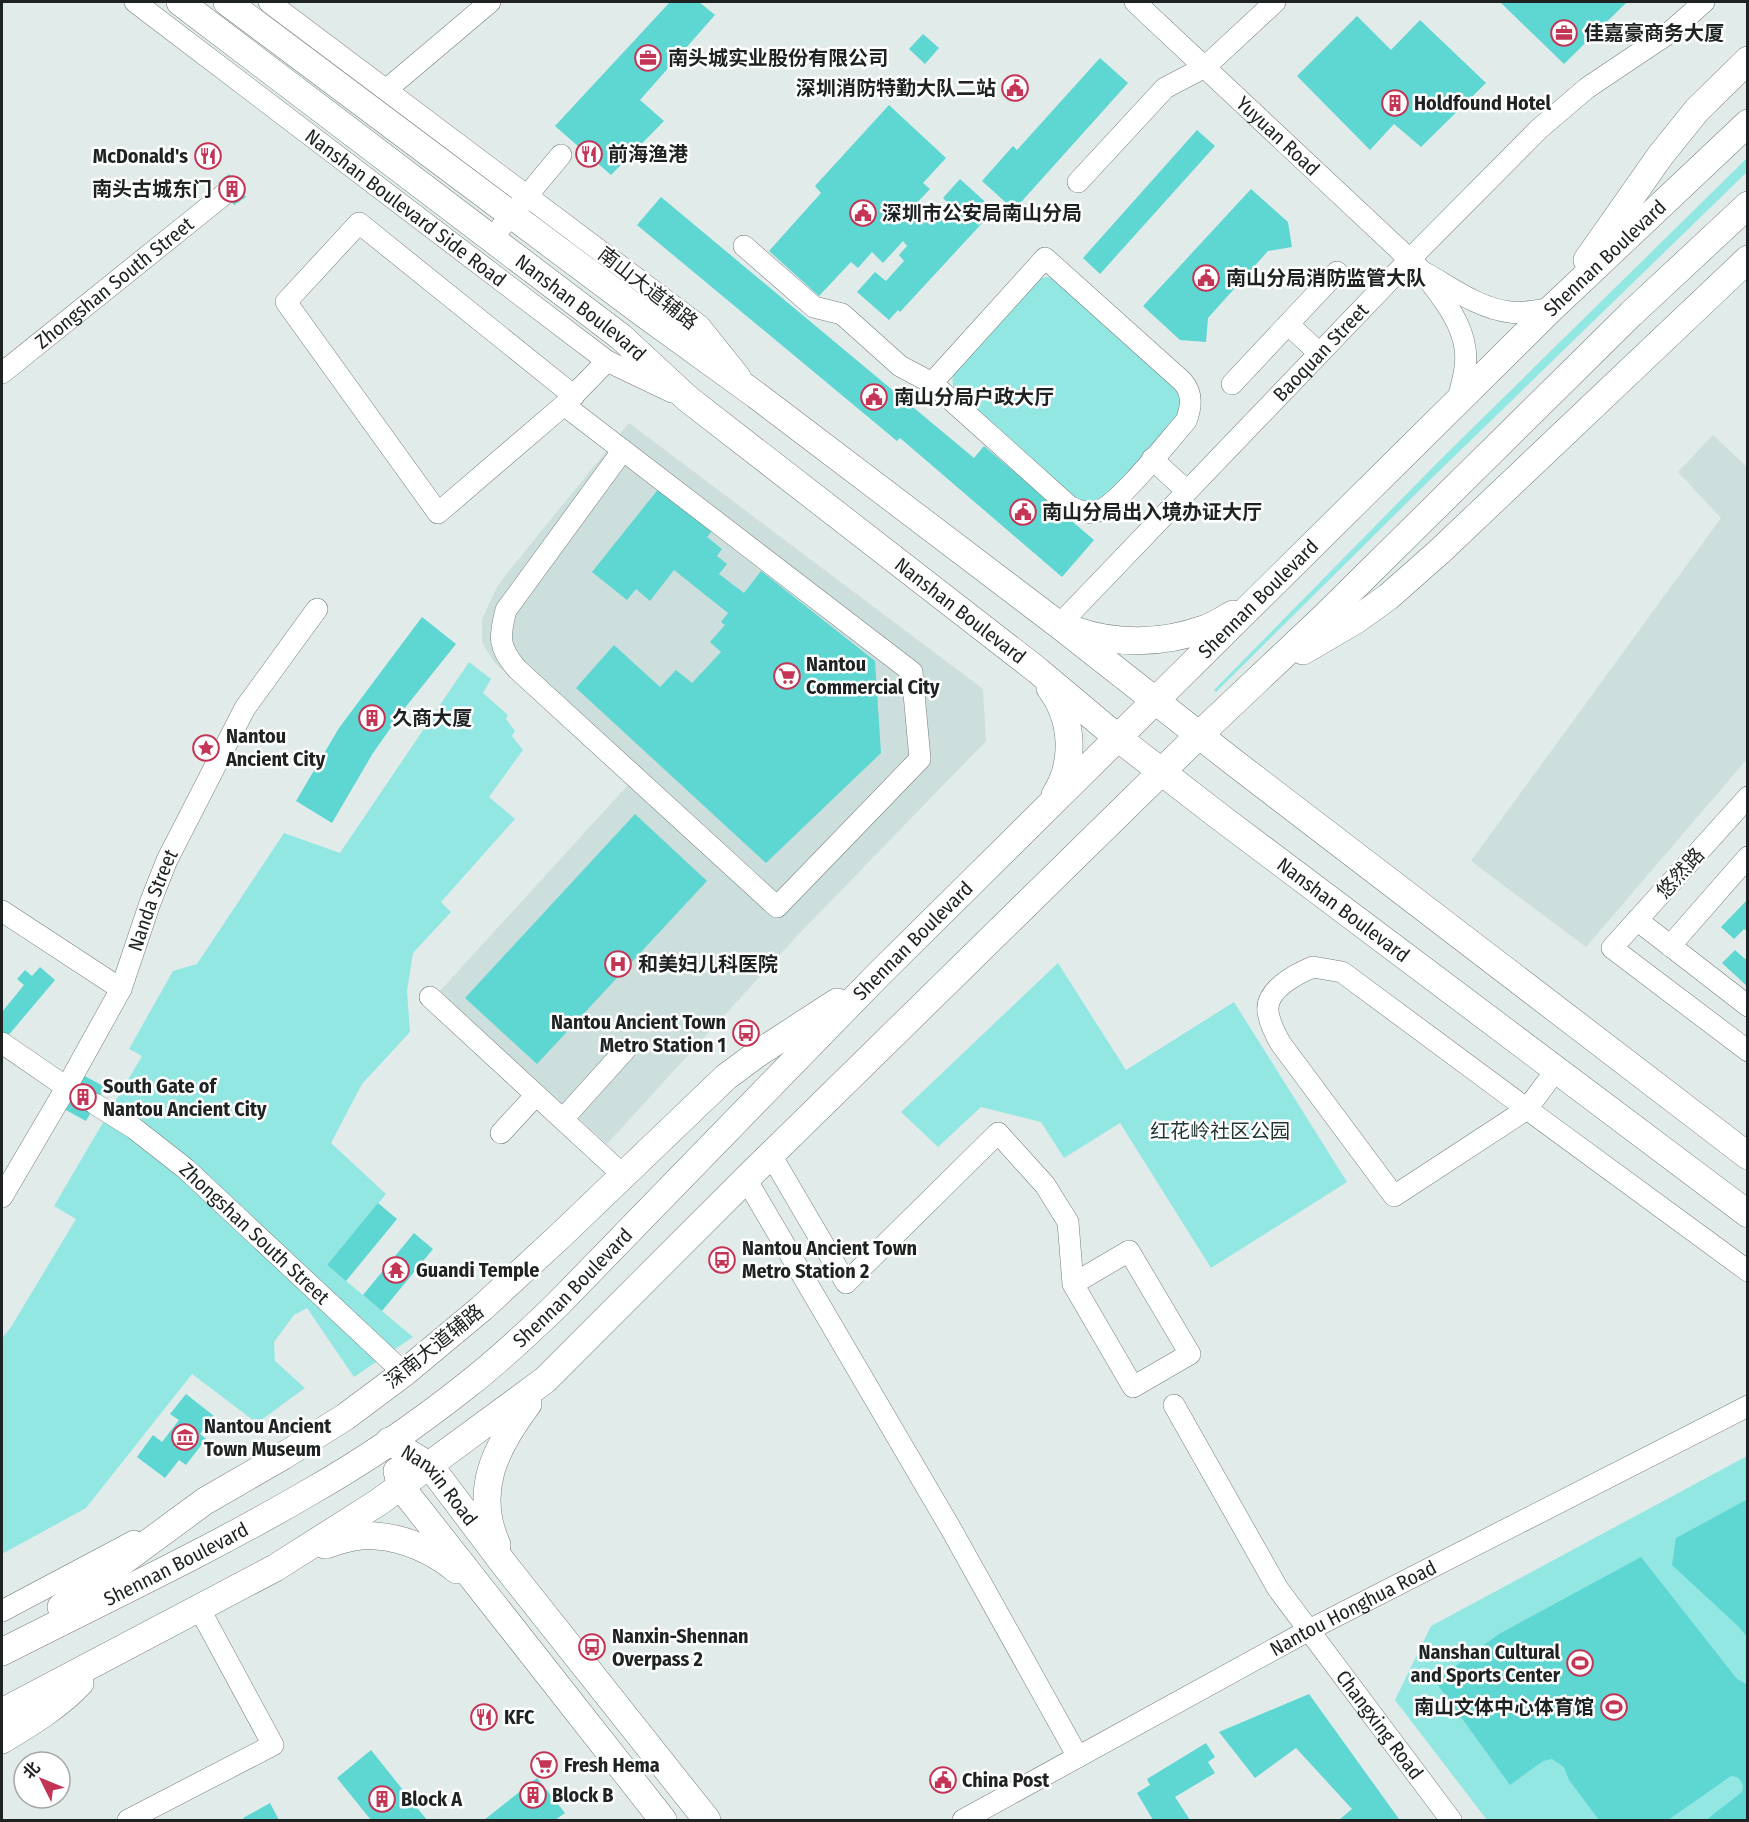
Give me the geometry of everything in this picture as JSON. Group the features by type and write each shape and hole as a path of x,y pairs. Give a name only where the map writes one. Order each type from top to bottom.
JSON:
{"main road":[{"name":"Nanshan Boulevard","path":"180,2 621,337 687,399 1037,670 1118,738 1748,1214"},
{"name":"Nanshan Boulevard","path":"227,2 519,205 644,314 756,395 1059,625 1748,1156"},
{"path":"1552,308 1660,156 1698,110 1748,60"},
{"name":"Shennan Boulevard","path":"2,1652 237,1533 310,1492 389,1441 465,1387 557,1305 878,975 1552,308 1748,123"},
{"path":"275,1568 401,1487 545,1380 746,1179 1199,735 1323,618 1631,314 1748,205"},
{"path":"1267,671 1356,620 1388,597 1560,439 1665,335 1748,259"},
{"path":"1560,439 1631,314"},
{"path":"1059,625 1092,636 1146,641 1205,629 1234,614 1264,594"},
{"path":"1037,670 1057,697 1069,738 1069,763 1061,786 1046,810"},
{"name":"深南大道辅路","path":"205,1501 336,1422 404,1373 482,1308 726,1077 757,1054 878,975"},
{"path":"507,1568 492,1535 487,1516 487,1486 498,1449 510,1427 545,1380"},
{"name":"Nanxin Road","path":"389,1441 430,1466 507,1568 707,1821"},
{"name":"Nanxin Road","path":"389,1441 401,1487 663,1821"},
{"path":"2,1652 205,1501"},
{"path":"2,1712 275,1568 323,1546 350,1538 374,1535 414,1545 448,1562 481,1590"},
{"path":"2,1740 36,1720 68,1695 100,1661"}],"street":[{"name":"Nanshan Boulevard Side Road","path":"135,2 607,361 687,399"},
{"path":"269,2 386,90 519,205"},
{"path":"386,90 490,2"},
{"name":"Yuyuan Road","path":"1135,2 1416,265"},
{"path":"1078,182 1165,88 1205,67 1275,2"},
{"name":"Baoquan Street","path":"1059,625 1319,354 1416,265 1539,129 1587,88 1669,33 1704,2"},
{"path":"492,238 561,155"},
{"name":"Zhongshan South Street","path":"2,373 226,193"},
{"path":"607,361 569,400 438,513 286,302 359,223 569,400 622,450 912,672 920,759 777,907 516,669 505,656 500,642 506,610 622,450"},
{"path":"744,246 814,307 842,314 900,366 932,383 1069,506 1078,511 1088,513 1099,511 1109,505 1186,421 1191,398 1188,388 1045,258 932,383"},
{"path":"1416,265 1491,307 1509,312 1530,312 1552,308"},
{"path":"1416,265 1448,307 1460,329 1466,349 1464,374 1457,404"},
{"path":"1232,384 1337,272"},
{"path":"1288,324 1319,354"},
{"path":"1152,459 1187,491"},
{"name":"Nanda Street","path":"2,1197 69,1089 121,989 167,860 216,762 245,708 317,609"},
{"name":"悠然路","path":"1748,797 1612,948 1748,1051"},
{"path":"1670,946 1748,857"},
{"path":"2,911 121,989"},
{"path":"1637,920 1748,1006"},
{"path":"1556,1070 1527,1109 1394,1196 1281,1044 1272,1027 1267,1009 1274,992 1292,975 1313,967 1342,972 1527,1109 1748,1271"},
{"path":"430,997 623,1175"},
{"path":"2,1043 69,1089"},
{"path":"563,1119 626,1049"},
{"path":"501,1133 536,1095"},
{"name":"Zhongshan South Street","path":"95,1104 135,1129 186,1169 404,1373"},
{"path":"771,1155 846,1283 998,1133 1045,1185 1068,1222 1073,1284 1133,1388 1190,1354 1129,1251 1073,1284"},
{"path":"746,1179 957,1539 1078,1757"},
{"name":"Changxing Road","path":"1174,1405 1278,1589 1450,1821"},
{"name":"Nantou Honghua Road","path":"963,1821 1309,1630 1748,1406"},
{"name":"深南大道辅路","path":"2,1611 205,1501"},
{"path":"128,1821 273,1745 199,1608"}],"shaded area":[{"path":"629,423 983,689 986,741 796,937 607,1144 439,992 628,785 494,662 482,642 482,619 497,587 505,576"},
{"path":"1713,435 1747,467 1747,759 1586,947 1471,861 1721,518 1678,472"}],"green space":[{"path":"1747,158 1747,172 1216,692 1214,690 1440,460"},
{"path":"1053,278 1181,394 1179,416 1102,501 1079,503 958,395 953,385 954,373 1039,279"},
{"path":"469,662 491,679 483,693 508,715 506,719 515,731 512,736 523,750 489,797 515,819 441,902 451,912 413,953 407,991 410,1032 362,1084 331,1143 386,1194 327,1265 413,1337 354,1377 307,1308 294,1315 274,1342 275,1361 305,1388 257,1423 192,1374 86,1508 2,1554 2,1338 11,1327 76,1219 54,1206 142,1056 129,1049 173,971 197,964 284,833 340,853"},
{"name":"红花岭社区公园","path":"1058,963 1126,1070 1234,1002 1347,1182 1211,1268 1120,1123 1064,1158 1041,1122 981,1107 938,1147 901,1112"},
{"name":"Nanshan Cultural and Sports Center","path":"1747,1456 1747,1820 1487,1820 1395,1700 1431,1626"}],"building":[{"name":"南头城实业股份有限公司","path":"670,2 699,2 715,15 640,100 664,121 611,175 555,126"},
{"name":"佳嘉豪商务大厦","path":"1500,2 1627,2 1564,64"},
{"name":"Holdfound Hotel","path":"1357,16 1391,50 1420,20 1486,83 1421,147 1394,124 1370,150 1297,76"},
{"path":"923,34 939,48 925,64 909,49"},
{"path":"1100,58 1128,83 1014,210 982,181 1013,146 1017,150"},
{"name":"深圳市公安局南山分局","path":"889,105 946,158 923,183 930,189 915,205 926,216 931,210 942,220 953,208 943,198 960,179 992,208 983,218 985,220 900,312 898,310 889,320 857,292 875,272 886,281 904,261 899,255 907,246 903,241 883,263 872,252 858,268 851,262 819,296 769,251 821,193 815,186"},
{"path":"1197,130 1215,146 1100,274 1083,258"},
{"name":"南头古城东门","path":"229,174 246,197 234,205 218,183"},
{"name":"南山分局消防监管大队","path":"1251,189 1288,222 1292,247 1268,251 1208,318 1206,342 1180,340 1143,306"},
{"path":"661,197 974,458 984,446 1094,540 1062,577 900,438 897,441 637,225"},
{"name":"Nantou Commercial City","path":"660,487 714,529 707,537 722,549 717,556 727,564 719,574 744,593 761,571 875,661 881,753 766,863 576,688 614,645 660,687 676,670 692,683 721,652 710,642 725,625 721,622 728,613 674,570 650,601 636,589 627,600 592,572"},
{"name":"久商大厦","path":"422,617 456,644 404,709 373,753 332,823 296,801 339,728"},
{"name":"和美妇儿科医院","path":"635,814 707,881 537,1064 465,998"},
{"path":"1748,899 1748,932 1744,929 1734,939 1721,927"},
{"path":"1735,950 1745,959 1748,957 1748,987 1722,963"},
{"path":"40,967 55,980 7,1037 2,1032 2,1012 24,985 17,979 25,970 32,976"},
{"name":"South Gate of Nantou Ancient City","path":"81,1074 105,1087 86,1121 62,1108"},
{"path":"378,1203 397,1219 346,1281 327,1265"},
{"path":"414,1233 433,1249 382,1311 363,1295"},
{"name":"Nantou Ancient Town Museum","path":"186,1394 214,1416 200,1434 206,1439 186,1465 179,1460 165,1478 137,1457 153,1435 162,1442 179,1420 170,1414"},
{"path":"1748,1499 1748,1638 1672,1565 1676,1538"},
{"path":"1641,1557 1737,1679 1748,1685 1748,1820 1706,1820 1742,1792 1741,1781 1731,1776 1668,1820 1599,1820 1569,1780 1564,1767 1552,1759 1543,1761 1510,1785 1435,1681 1499,1634"},
{"path":"1309,1694 1399,1819 1339,1820 1352,1809 1296,1748 1255,1778 1219,1732"},
{"path":"1206,1743 1215,1757 1208,1762 1215,1773 1175,1797 1190,1820 1153,1820 1137,1793 1150,1785 1147,1779"},
{"name":"Block A","path":"371,1750 427,1820 371,1820 337,1778"},
{"name":"Block B","path":"537,1778 565,1813 555,1820 484,1820"},
{"path":"270,1803 279,1820 245,1820 243,1818"}],"place":[{"name":"佳嘉豪商务大厦","path":"1564,33"},
{"name":"南头城实业股份有限公司","path":"648,58"},
{"name":"深圳消防特勤大队二站","path":"1015,88"},
{"name":"Holdfound Hotel","path":"1395,103"},
{"name":"前海渔港","path":"589,154"},
{"name":"McDonald's","path":"208,156"},
{"name":"南头古城东门","path":"232,189"},
{"name":"深圳市公安局南山分局","path":"863,213"},
{"name":"南山分局消防监管大队","path":"1206,278"},
{"name":"南山分局户政大厅","path":"874,397"},
{"name":"南山分局出入境办证大厅","path":"1023,512"},
{"name":"Nantou Commercial City","path":"787,676"},
{"name":"久商大厦","path":"372,718"},
{"name":"Nantou Ancient City","path":"206,748"},
{"name":"和美妇儿科医院","path":"618,964"},
{"name":"Nantou Ancient Town Metro Station 1","path":"746,1033"},
{"name":"South Gate of Nantou Ancient City","path":"83,1097"},
{"name":"Nantou Ancient Town Metro Station 2","path":"722,1260"},
{"name":"Guandi Temple","path":"396,1270"},
{"name":"Nantou Ancient Town Museum","path":"185,1437"},
{"name":"Nanxin-Shennan Overpass 2","path":"592,1647"},
{"name":"Nanshan Cultural and Sports Center","path":"1580,1663"},
{"name":"南山文体中心体育馆","path":"1614,1707"},
{"name":"KFC","path":"484,1717"},
{"name":"Fresh Hema","path":"544,1765"},
{"name":"China Post","path":"943,1780"},
{"name":"Block B","path":"533,1795"},
{"name":"Block A","path":"382,1799"}]}
